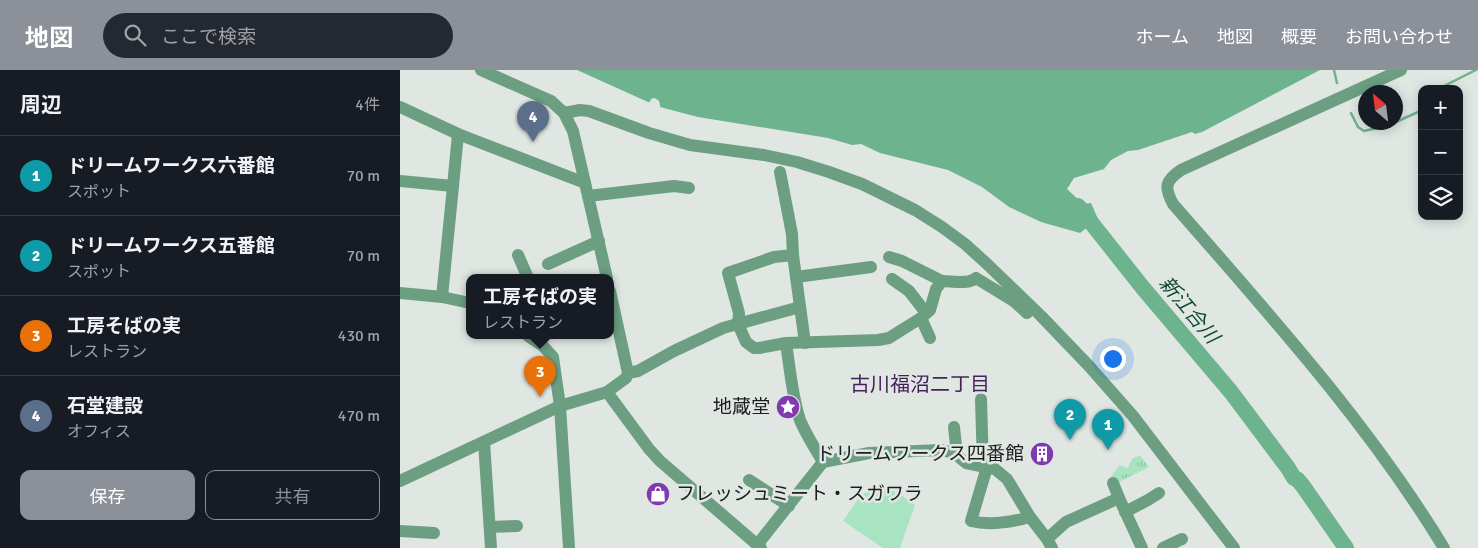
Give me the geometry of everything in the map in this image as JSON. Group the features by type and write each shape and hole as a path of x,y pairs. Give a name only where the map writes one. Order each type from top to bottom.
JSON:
{"street":[{"path":"481,70 551,101 564,113 573,131 606,274"},
{"path":"1401,70 1181,170 1172,176 1168,183 1167,193 1173,204 1341,400 1383,455 1423,513 1444,548"},
{"path":"400,107 458,134 585,182"},
{"path":"564,113 580,110 589,111 649,133 690,145 764,154 829,172 862,184 915,210 958,238 986,263 1089,366 1133,416 1234,548"},
{"path":"442,297 458,134"},
{"path":"780,172 792,234 793,255 805,342"},
{"path":"400,181 453,186"},
{"path":"588,196 674,186 689,188"},
{"path":"548,264 599,241"},
{"path":"518,255 526,274"},
{"path":"793,255 774,257 728,273 739,313 738,324 746,342 754,348 786,343 889,338 924,316 930,310 936,289 942,281"},
{"path":"889,257 902,261 942,281 965,282 973,281 976,278 1015,302 1033,317 1041,316"},
{"path":"796,277 871,267"},
{"path":"892,279 909,291 924,316 930,338"},
{"path":"400,293 466,301"},
{"path":"628,373 638,371 704,336 738,324 800,307"},
{"path":"400,481 560,406 607,392 626,378 628,373 614,309"},
{"path":"532,339 543,346 553,357 560,406 569,548"},
{"path":"547,339 549,352"},
{"path":"786,343 796,406 806,434 823,462"},
{"path":"607,392 660,460 759,547 823,462 869,452 941,450 954,453 966,463 995,469 1007,479 1050,546 1066,522 1119,498"},
{"path":"981,399 985,466 971,521 978,523 1014,522 1030,517"},
{"path":"954,427 956,446 954,453"},
{"path":"484,442 491,548"},
{"path":"749,480 789,506"},
{"path":"1113,483 1142,548"},
{"path":"1125,512 1159,493"},
{"path":"490,528 517,526"},
{"path":"400,531 434,533"},
{"path":"1164,548 1182,539"}],"green space":[{"path":"1140,455 1149,467 1119,482 1109,479 1120,465 1128,468 1132,459"},
{"path":"876,485 897,493 915,505 900,548 883,548 843,521 860,496"}],"shaded area":[{"path":"577,70 1320,70 1202,132 1195,134 1192,132 1138,150 1128,151 1111,160 1104,169 1074,178 1067,189 1083,204 1091,203 1098,219 1080,233 1041,222 1009,207 982,187 948,170 880,153 861,144 852,145 828,138 698,117 660,107 658,100 654,98 648,102"}],"waterway":[{"path":"1334,70 1337,83"},
{"path":"1446,85 1476,70"},
{"path":"1403,119 1418,112"},
{"path":"1351,113 1358,127"},
{"path":"1362,130 1368,130"},
{"name":"新江合川","path":"1078,206 1143,288 1231,392 1294,478 1303,486 1346,548"}],"place":[{"name":"石堂建設","path":"533,142"},
{"name":"工房そばの実","path":"540,397"},
{"name":"地蔵堂","path":"788,407"},
{"name":"ドリームワークス五番館","path":"1070,440"},
{"name":"ドリームワークス六番館","path":"1108,450"},
{"name":"ドリームワークス四番館","path":"1042,454"},
{"name":"フレッシュミート・スガワラ","path":"658,494"}],"district":[{"name":"古川福沼二丁目","path":"920,384"}]}
